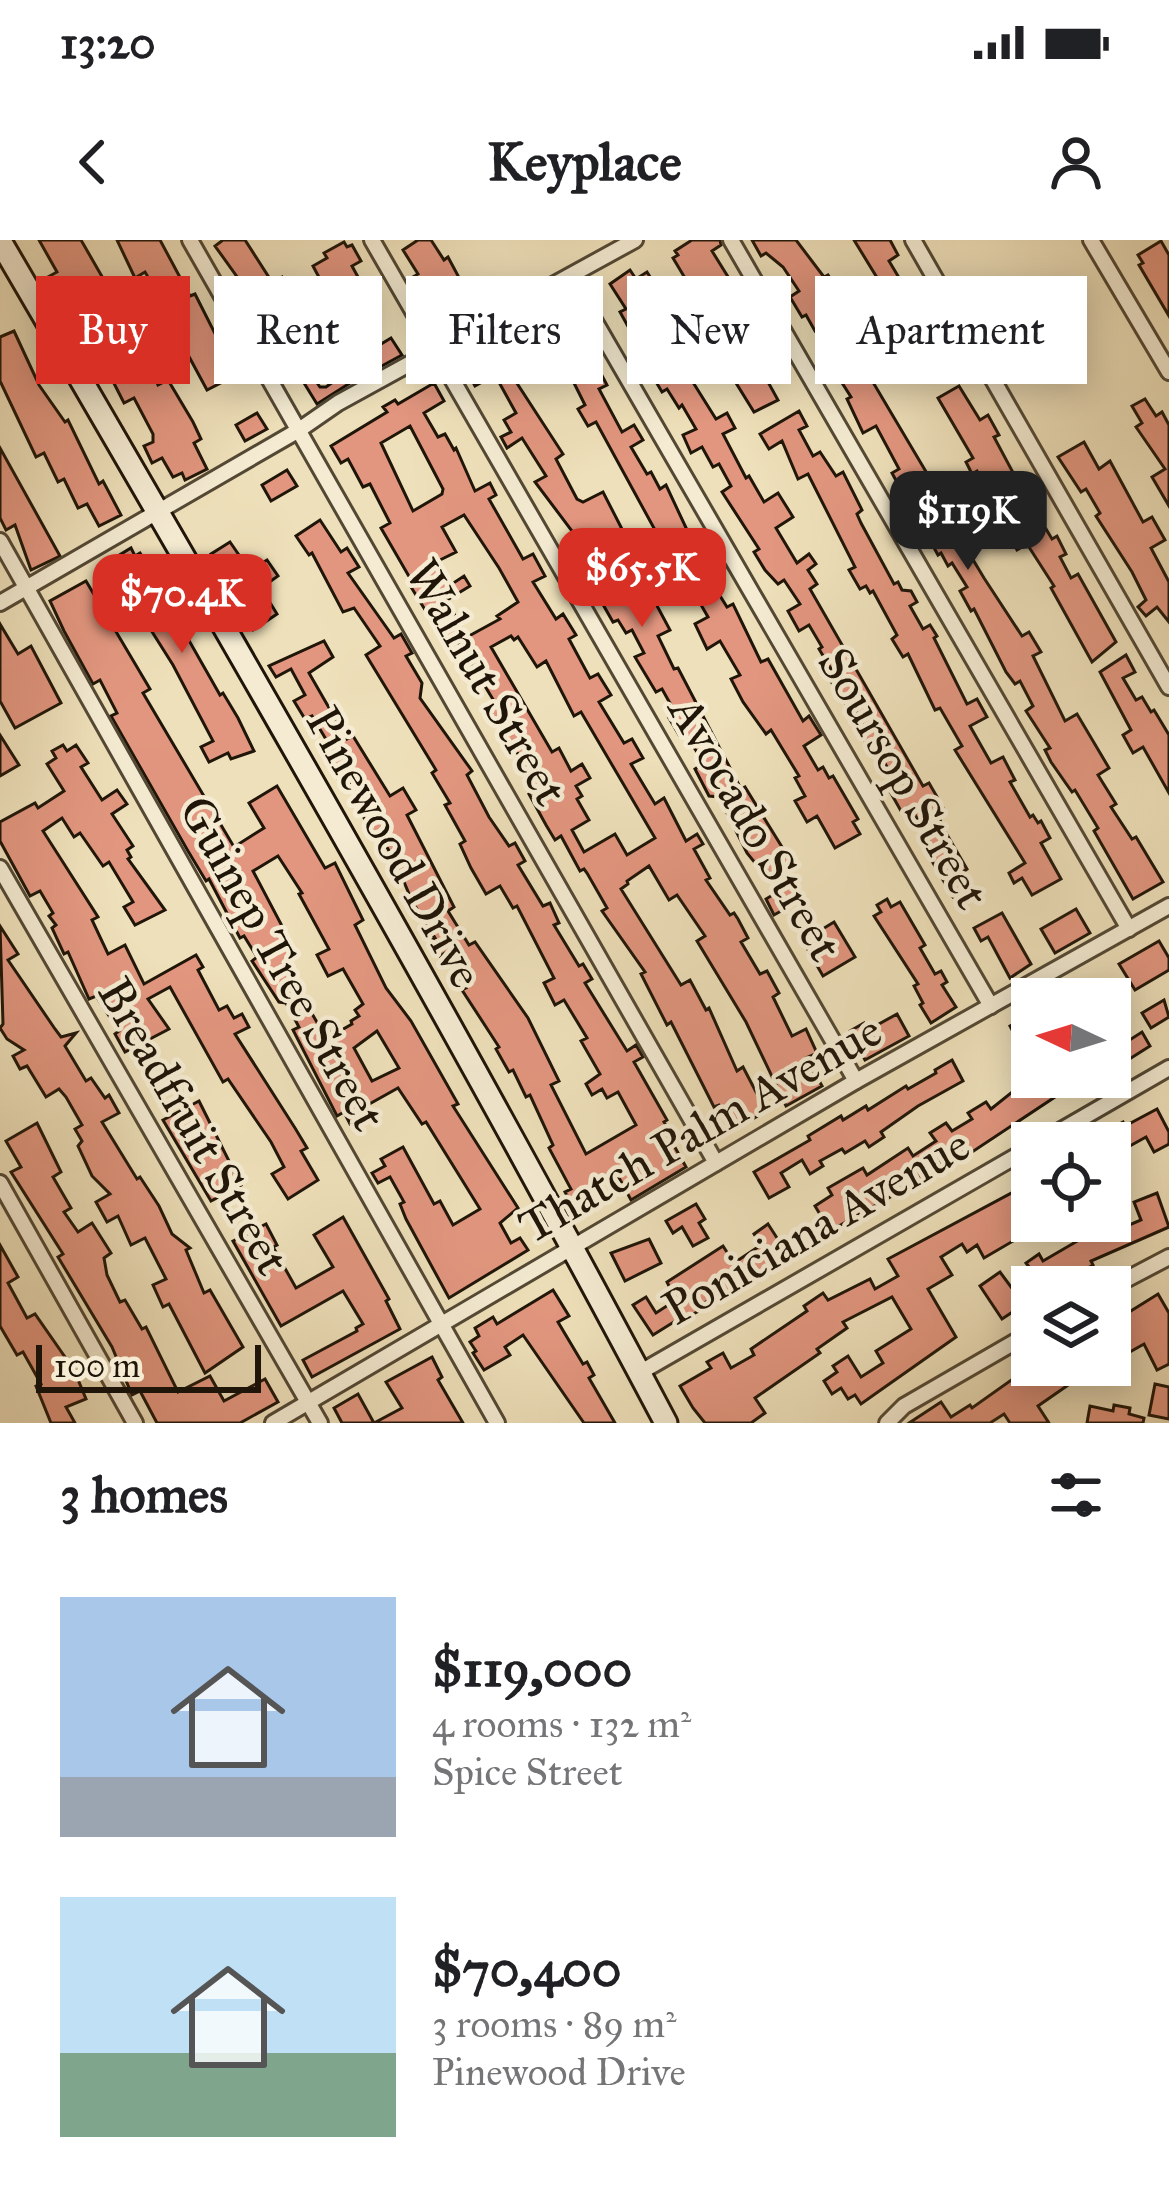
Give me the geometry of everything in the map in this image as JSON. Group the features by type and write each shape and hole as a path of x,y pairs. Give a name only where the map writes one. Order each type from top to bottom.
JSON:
{"main road":[{"name":"Pinewood Drive","path":"0,242 157,510 666,1423"}],"street":[{"name":"Walnut Street","path":"190,240 716,1163"},
{"name":"Avocado Street","path":"372,240 406,298"},
{"path":"570,276 635,240"},
{"path":"731,240 1130,929"},
{"path":"914,240 1169,687"},
{"path":"1091,240 1169,372"},
{"name":"Soursop Street","path":"603,337 991,1006"},
{"path":"0,603 406,366"},
{"name":"Avocado Street","path":"456,384 856,1081"},
{"name":"Guinep Tree Street","path":"0,541 497,1423"},
{"name":"Breadfruit Street","path":"0,868 320,1423"},
{"name":"Thatch Palm Avenue","path":"273,1423 856,1081 1169,906"},
{"name":"Poniciana Avenue","path":"1076,1122 1169,1069"},
{"name":"Poniciana Avenue","path":"639,1372 1011,1159"},
{"path":"0,1183 135,1423"},
{"path":"1131,1277 1169,1257"},
{"path":"887,1423 904,1406 1011,1344"}],"building":[{"path":"39,240 81,240 102,276 50,276 57,272"},
{"path":"117,240 160,240 179,276 147,276 145,272 134,276"},
{"path":"223,240 245,240 268,276 237,276 215,246"},
{"path":"418,240 431,240 458,276 415,276 418,274 403,250"},
{"path":"692,240 720,240 721,245 712,251 728,276 684,276 673,258 678,255 675,251"},
{"path":"752,240 796,240 823,276 815,276 815,331 791,299 799,291 791,276 766,253 761,256"},
{"path":"854,240 890,240 898,255 889,261 898,276 876,276"},
{"path":"1161,241 1169,255 1169,316 1139,265 1143,263 1138,255"},
{"path":"344,242 347,247 352,245 361,261 352,266 357,276 318,276 313,266 327,258 324,253"},
{"path":"630,270 634,276 627,276 627,325 620,312 626,309 610,284"},
{"path":"195,294 214,332 214,384 219,384 207,390 190,358 190,296"},
{"path":"14,331 36,384 68,420 99,484 103,481 121,515 99,526 87,504 78,508 64,479 58,482 44,453 36,457 0,381 0,337"},
{"path":"391,338 402,355 382,366 382,343"},
{"path":"603,377 607,385 599,389 622,432 634,425 643,440 631,447 647,474 651,472 660,489 666,485 695,547 703,542 714,560 702,567 727,607 733,604 761,662 768,659 803,721 809,716 821,735 804,746 818,770 823,767 829,778 833,776 858,819 853,822 860,834 835,848 817,816 807,822 795,801 805,796 795,778 799,776 771,730 766,734 743,702 731,679 740,675 720,641 707,649 695,624 708,617 596,422 588,426 578,409 585,405 574,384 603,384"},
{"path":"114,384 170,384 201,439 194,443 207,469 185,480 182,473 173,477 162,458 152,463 144,446 153,442 153,434 134,398 124,403"},
{"path":"305,384 348,384 317,404"},
{"path":"435,384 444,401 424,413 438,437 445,434 456,448 475,491 490,483 496,495 489,499 523,559 533,554 545,576 533,582 556,619 563,614 576,635 569,639 590,678 598,674 611,695 599,702 624,743 632,739 643,758 631,764 655,804 664,798 686,841 697,834 703,844 694,849 710,878 706,880 730,915 738,919 748,938 741,942 760,974 767,971 779,993 773,997 792,1036 806,1029 817,1053 806,1058 822,1086 786,1106 746,1022 697,941 705,936 677,895 669,900 649,866 621,889 681,985 690,980 706,1010 709,1008 737,1071 743,1067 766,1111 734,1130 719,1105 714,1107 671,1022 667,1025 641,974 645,972 602,911 607,908 587,873 580,871 561,836 555,840 546,825 529,794 536,790 516,750 509,754 498,736 503,734 487,705 494,701 458,642 500,619 497,616 518,602 499,568 464,515 442,527 456,552 438,561 452,584 464,576 470,586 447,600 463,631 443,639 381,528 390,523 370,484 363,487 348,459 341,463 331,446 387,412 383,407 395,400 398,404","holes":["410,426 443,489 413,511 381,443","511,636 518,637 537,667 546,661 574,716 581,712 655,838 627,855 615,834 584,852 572,830 589,820 577,799 582,796 576,786 590,778 582,764 571,771 559,748 552,752 491,647"]},
{"path":"500,384 518,384 563,454 556,459 577,499 583,502 603,492 624,533 612,540 618,557 614,560 627,584 637,579 651,604 655,602 670,630 658,636 674,669 678,668 741,789 745,787 795,868 789,872 804,898 774,915 766,899 781,890 764,866 760,869 747,853 719,797 709,796 695,769 704,763 684,732 679,735 669,718 676,714 662,689 656,692 635,657 644,653 632,630 626,633 618,620 613,622 601,601 611,595 598,569 592,572 586,560 577,565 564,542 575,535 535,482 546,476 522,438 507,448 501,437 511,432 504,420 516,413"},
{"path":"657,384 694,384 716,419 727,413 735,428 723,434 746,478 764,502 778,493 793,517 776,528 797,563 809,554 816,564 808,570 817,584 810,589 923,786 929,783 944,809 938,813 942,826 967,869 963,872 971,886 953,897 932,861 935,857 925,842 929,840 910,806 901,811 888,788 896,783 858,730 864,726 850,700 845,703 825,672 831,669 822,647 809,625 799,631 788,611 800,604 784,580 778,584 765,570 754,552 759,549 722,492 731,486 719,464 713,467 702,447 691,453 683,435 696,429 682,405 679,408 667,389 662,392"},
{"path":"737,384 769,384 778,400 754,412"},
{"path":"843,384 874,384 973,551 969,553 984,578 1022,636 1029,632 1041,652 1033,656 1065,721 1077,714 1109,768 1098,775 1116,804 1111,807 1163,882 1133,899 1094,831 1098,828 1051,762 1045,750 1050,748 1026,711 1033,706 1020,681 1015,684 1006,672 960,591 967,587 952,563 948,566 938,555 926,533 932,529 920,503 911,508 892,473 899,469 876,426 863,433 847,399 851,397"},
{"path":"959,386 980,420 988,415 1017,480 1052,539 1057,536 1066,554 1060,557 1071,578 1078,574 1116,642 1092,662 1027,544 1017,550 1013,542 1005,546 999,535 1006,530 1002,523 1008,519 988,484 977,471 972,474 966,462 973,458 938,398"},
{"path":"1145,399 1156,416 1162,412 1169,425 1169,506 1152,477 1165,469 1136,427 1142,423 1132,406"},
{"path":"799,411 807,426 799,430 813,456 820,452 836,476 843,472 862,510 857,514 861,523 894,584 911,591 917,602 910,606 923,629 930,625 937,636 967,704 977,699 987,717 970,726 991,763 1003,757 1015,780 1010,782 1030,817 1041,821 1050,838 1041,843 1061,879 1032,895 1022,878 1014,883 1009,873 1025,863 955,750 962,746 940,708 935,710 908,654 903,657 892,639 897,635 873,591 866,586 860,589 849,570 855,567 808,474 798,479 782,441 769,449 760,434"},
{"path":"257,413 267,429 245,441 236,425"},
{"path":"1084,442 1099,469 1110,461 1143,522 1152,517 1165,540 1151,548 1169,582 1169,622 1157,607 1146,616 1138,607 1146,600 1132,572 1096,516 1100,513 1086,489 1081,492 1058,457"},
{"path":"0,448 60,556 31,570 15,525 6,530 0,518"},
{"path":"287,470 297,486 271,501 262,485"},
{"path":"320,520 341,552 347,548 359,567 348,573 394,638 401,634 412,653 406,656 422,683 420,698 472,771 467,775 489,817 509,846 515,843 525,861 518,865 543,906 550,903 559,923 554,925 592,979 585,983 627,1051 636,1045 643,1057 634,1062 667,1120 668,1135 686,1167 631,1200 617,1174 581,1195 584,1200 573,1207 565,1192 571,1189 549,1148 553,1145 530,1095 526,1097 513,1070 509,1072 445,953 440,956 379,832 375,835 361,813 366,810 344,775 338,779 328,761 336,756 312,716 305,719 294,701 305,695 291,669 276,677 269,666 324,641 333,657 309,673 347,739 353,736 390,796 403,788 416,810 407,815 454,907 448,911 528,1018 559,1081 551,1085 586,1154 636,1125 618,1092 607,1098 602,1089 592,1095 586,1084 600,1074 581,1041 587,1038 564,1000 555,1005 544,983 554,978 517,906 513,908 500,886 486,894 471,868 460,844 465,841 445,805 450,803 432,773 436,770 366,655 380,646 354,608 343,612 312,553 296,536"},
{"path":"230,542 250,571 267,560 278,576 261,588 277,614 253,630 241,611 248,607 211,554"},
{"path":"131,548 135,556 140,553 173,603 187,628 183,630 254,751 231,759 228,753 209,762 201,747 213,741 173,665 108,562"},
{"path":"86,581 150,689 143,693 234,847 264,828 249,803 277,786 325,868 335,863 363,920 355,925 386,988 411,1021 458,1104 453,1106 518,1208 500,1223 511,1243 520,1238 528,1250 449,1298 406,1219 400,1204 404,1202 390,1177 378,1183 372,1173 385,1166 381,1159 403,1147 434,1204 440,1201 453,1225 480,1209 426,1122 422,1124 398,1088 364,1107 368,1114 350,1124 344,1112 337,1116 293,1030 299,1027 286,1003 279,1002 252,961 257,957 244,936 240,938 209,879 206,881 188,851 111,716 117,713 100,680 93,684 50,601","holes":["278,856 329,949 317,955 328,976 343,969 363,1004 355,1010 359,1016 352,1024 325,1036 283,964 293,958 276,930 282,926 253,871","377,1031 399,1068 372,1081 354,1048"]},
{"path":"0,624 18,654 31,646 61,703 15,728 0,701"},
{"path":"1126,655 1135,672 1123,678 1136,700 1142,697 1154,710 1169,735 1169,793 1143,747 1133,753 1123,735 1131,730 1100,672"},
{"path":"0,735 19,765 0,776"},
{"path":"63,745 67,751 76,745 88,763 81,767 102,800 117,790 127,804 112,814 133,846 127,850 128,859 165,910 135,925 124,907 133,902 109,862 103,866 80,833 74,837 62,818 43,831 98,917 92,920 108,954 125,945 144,984 196,955 203,967 198,970 219,1010 227,1006 234,1018 242,1014 249,1027 235,1034 307,1148 301,1151 318,1180 288,1199 272,1174 284,1167 271,1142 228,1079 223,1082 170,987 148,999 169,1029 125,1052 115,1034 119,1031 96,996 89,999 68,952 64,954 52,928 56,925 49,916 53,913 40,891 30,896 0,841 0,822 35,803 38,808 64,791 47,764 56,758 52,751"},
{"path":"887,899 891,907 900,902 925,945 920,948 935,974 941,971 947,982 942,985 956,1007 931,1023 920,1005 914,986 918,984 874,916 881,912 877,905"},
{"path":"1076,909 1090,933 1055,953 1041,929"},
{"path":"1002,913 1031,964 1010,978 988,937 981,941 974,928"},
{"path":"834,922 855,957 823,976 807,948 820,940 816,933"},
{"path":"0,926 18,954 8,960 55,1029 61,1037 76,1033 65,1046 86,1081 91,1078 105,1098 109,1095 119,1113 102,1122 159,1206 172,1234 190,1248 186,1250 204,1293 210,1290 243,1347 205,1373 169,1304 163,1307 153,1285 166,1279 145,1238 131,1245 118,1216 107,1222 96,1202 110,1194 92,1176 78,1146 82,1141 75,1129 82,1125 66,1097 59,1089 46,1097 27,1066 20,1069 13,1056 24,1050 0,1028"},
{"path":"1159,941 1169,958 1169,970 1135,990 1119,964"},
{"path":"1164,1000 1169,1017 1151,1028 1142,1013"},
{"path":"897,1014 909,1036 865,1060 850,1031 864,1023 868,1030"},
{"path":"1142,1032 1150,1046 1131,1058 1131,1039"},
{"path":"952,1060 963,1081 918,1106 881,1132 884,1137 869,1147 865,1141 845,1153 842,1149 820,1161 823,1166 810,1174 802,1160 781,1173 789,1187 769,1198 754,1172 841,1116 843,1120 866,1106 868,1110"},
{"path":"1011,1093 1011,1098 1053,1098 945,1170 940,1162 920,1174 922,1179 830,1231 815,1206 832,1195 828,1188 863,1168 867,1175 908,1148 913,1156 936,1141 930,1133 946,1123 952,1131 972,1119 968,1113 986,1102 991,1109"},
{"path":"199,1101 241,1185 211,1201 163,1120"},
{"path":"1157,1109 1169,1132 1169,1144 1154,1152 1146,1137 1131,1145 1131,1123"},
{"path":"37,1123 61,1172 53,1177 71,1208 64,1212 78,1232 92,1223 111,1253 104,1258 107,1275 120,1302 125,1300 142,1329 146,1327 178,1392 210,1376 224,1401 265,1379 278,1402 240,1423 157,1423 140,1391 132,1395 112,1347 58,1257 63,1254 11,1172 21,1167 6,1141"},
{"path":"1011,1193 1011,1242 984,1258 977,1245 967,1252 962,1244 941,1257 952,1275 928,1289 956,1337 861,1404 855,1395 848,1399 841,1388 832,1394 824,1381 837,1372 833,1366 848,1356 861,1377 883,1363 876,1351 911,1329 892,1297 843,1322 847,1328 817,1349 820,1353 755,1398 765,1413 751,1423 705,1423 680,1386 711,1368 707,1362 723,1353 731,1368 754,1355 751,1349 807,1311 804,1306 823,1293 828,1300 870,1279 875,1289 898,1276 888,1259"},
{"path":"1157,1193 1169,1227 1091,1261 1091,1266 1026,1263 1039,1254 1043,1261 1076,1242 1131,1242 1131,1224 1141,1220 1134,1202"},
{"path":"696,1204 708,1238 693,1246 682,1227 673,1233 666,1221"},
{"path":"343,1217 389,1299 400,1329 312,1377 303,1360 363,1324 343,1291 281,1326 233,1241 266,1224 296,1288 333,1267 314,1235"},
{"path":"768,1224 788,1255 729,1297 725,1291 704,1303 706,1307 653,1335 633,1305 646,1297 656,1313 676,1300 667,1282 723,1246 734,1263 761,1245 754,1234"},
{"path":"649,1239 661,1263 625,1281 611,1253"},
{"path":"0,1245 18,1277 8,1283 27,1318 35,1314 74,1370 86,1399 66,1407 75,1423 51,1423 36,1386 41,1384 23,1352 17,1355 0,1326"},
{"path":"1000,1272 1011,1287 1011,1313 1002,1319 980,1286"},
{"path":"553,1290 569,1316 558,1322 583,1364 587,1362 594,1375 589,1378 615,1423 584,1423 523,1335 505,1347 510,1355 484,1370 473,1353 470,1342 479,1336 475,1328 493,1317 497,1324"},
{"path":"1158,1294 1169,1313 1169,1364 1157,1370 1144,1344 1131,1351 1131,1311"},
{"path":"432,1357 442,1377 438,1380 463,1423 374,1423 402,1408 386,1382"},
{"path":"1011,1380 1011,1386 1067,1386 1038,1406 1049,1423 1010,1423 1004,1414 990,1423 909,1423 941,1402 951,1417"},
{"path":"1155,1384 1169,1387 1169,1419 1149,1415"},
{"path":"358,1394 374,1423 342,1423 334,1408"},
{"path":"1114,1405 1130,1408 1129,1414 1144,1418 1143,1423 1087,1423 1090,1406 1113,1411"}]}
